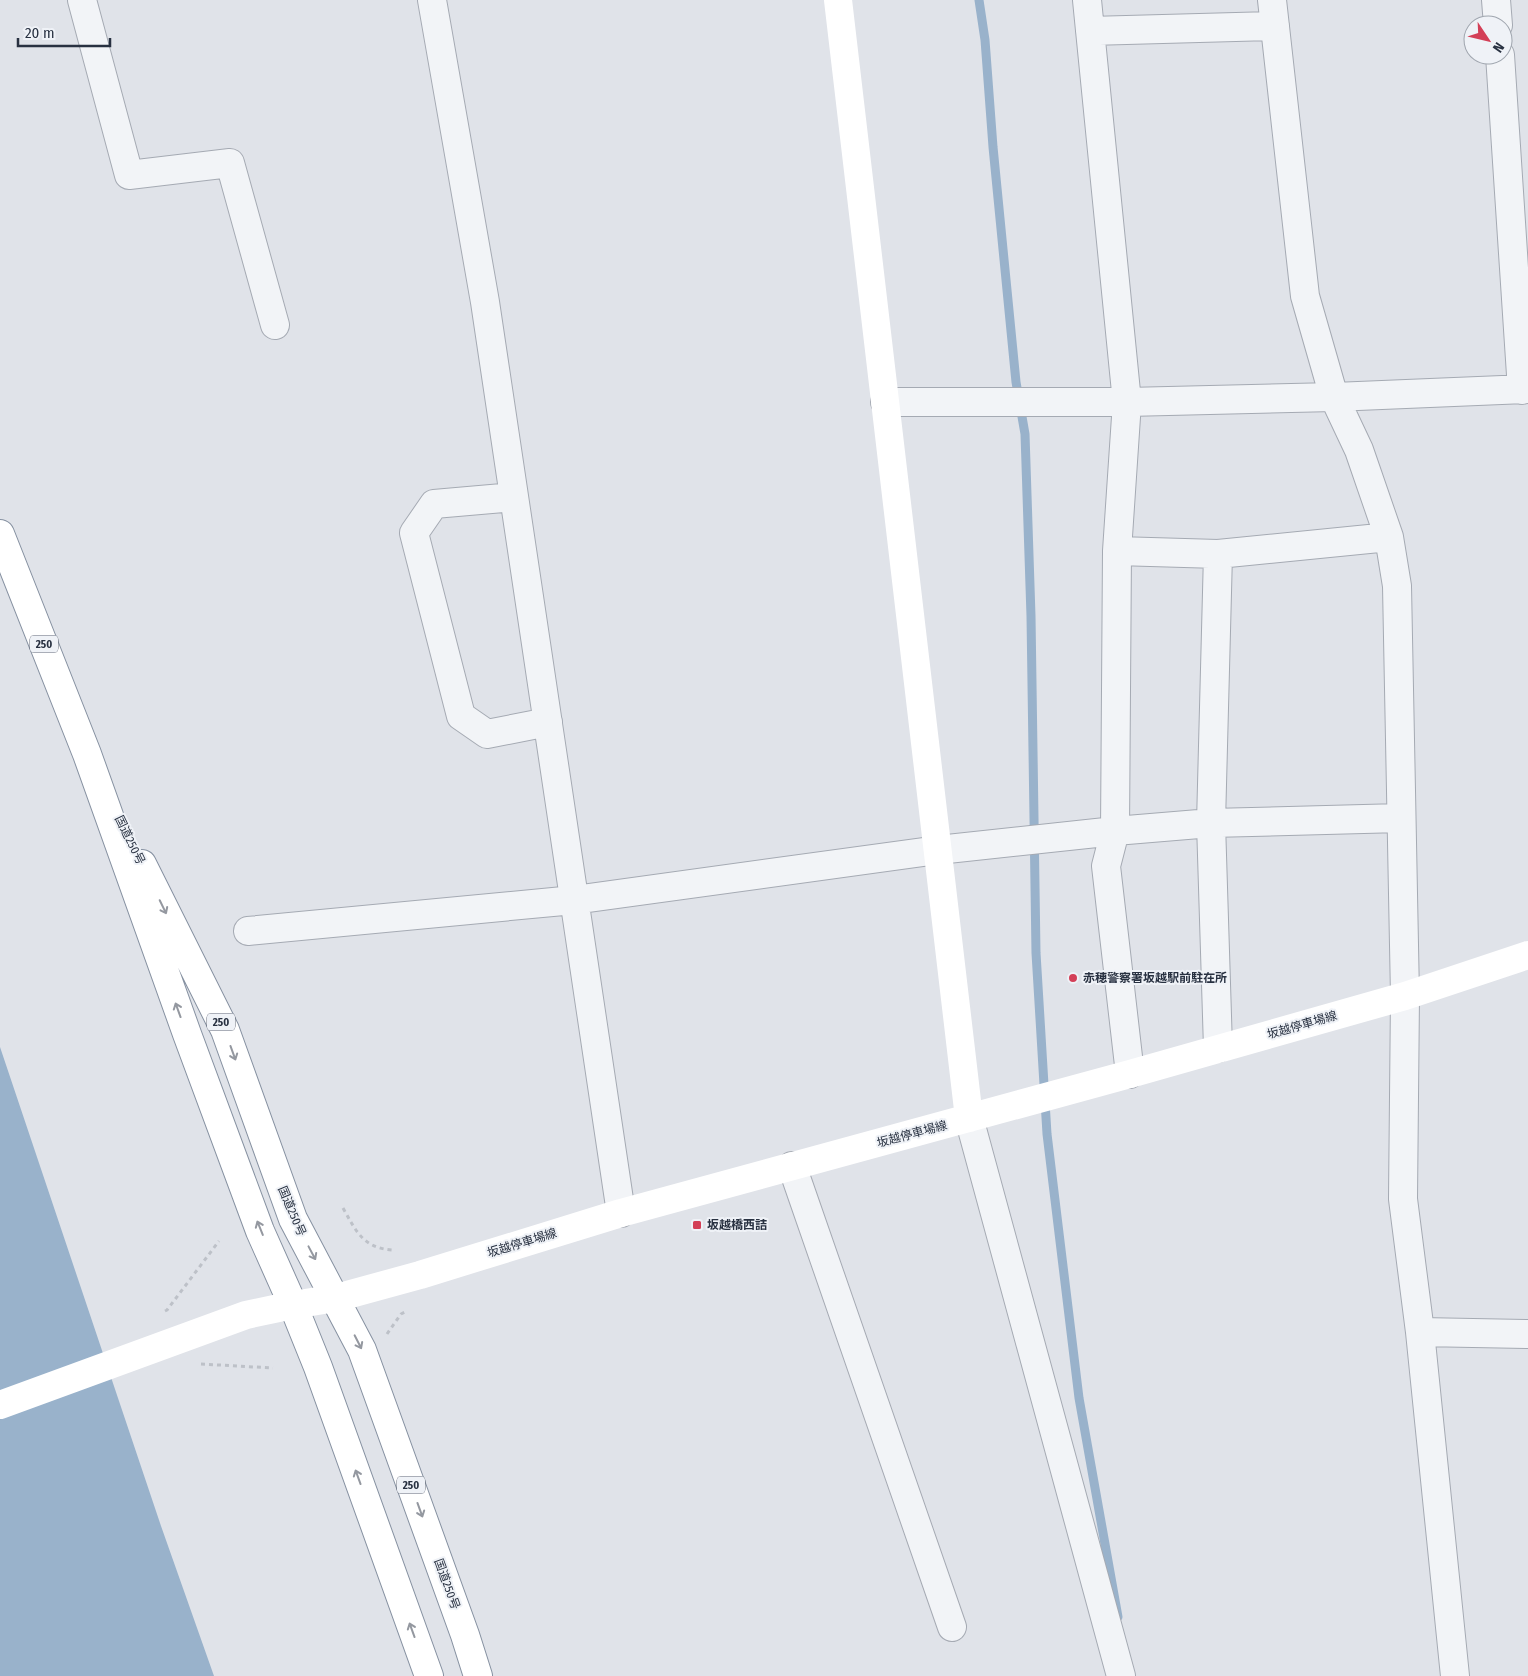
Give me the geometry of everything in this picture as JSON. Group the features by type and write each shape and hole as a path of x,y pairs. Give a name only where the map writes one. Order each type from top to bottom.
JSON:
{"main road":[{"path":"838,0 969,1118"},
{"name":"国道250号","path":"0,534 87,754 183,1024 260,1231 318,1367 429,1676"},
{"name":"国道250号","path":"87,754 225,1030 293,1219 362,1350 478,1676"},
{"name":"坂越停車場線","path":"0,1405 246,1315 336,1298 420,1275 621,1212 1130,1074 1405,996 1528,955"}],"street":[{"path":"82,0 129,174 230,163 275,325"},
{"path":"432,0 485,302 621,1212"},
{"path":"1087,0 1128,402 1116,551 1115,831 1106,866 1130,1074"},
{"path":"1496,0 1497,15"},
{"path":"1090,31 1273,13 1305,296 1334,397 1359,450 1389,537 1397,586 1400,818 1405,996 1404,1199 1456,1676"},
{"path":"885,402 1128,402 1334,397 1525,389 1517,152 1502,65"},
{"path":"514,497 434,504 414,533 461,716 487,734 548,722"},
{"path":"1116,551 1218,554 1389,537"},
{"path":"1218,554 1211,823 1218,1048"},
{"path":"248,930 574,900 938,850 1115,831 1211,823 1400,818"},
{"path":"969,1118 1121,1676"},
{"path":"792,1166 952,1627"},
{"path":"1420,1332 1528,1334"}],"path":[{"path":"343,1208 357,1234 378,1249 397,1251"},
{"path":"158,1314 167,1310 219,1241"},
{"path":"386,1341 388,1331 400,1314 409,1310"}],"water":[{"path":"0,1047 161,1526 214,1676 0,1676"}],"waterway":[{"path":"979,0 985,40 993,147 1016,382 1025,434 1031,616 1036,953 1047,1134 1079,1398 1118,1617"}],"place":[{"name":"赤穂警察署坂越駅前駐在所","path":"1073,978"},
{"name":"坂越橋西詰","path":"697,1225"}]}
